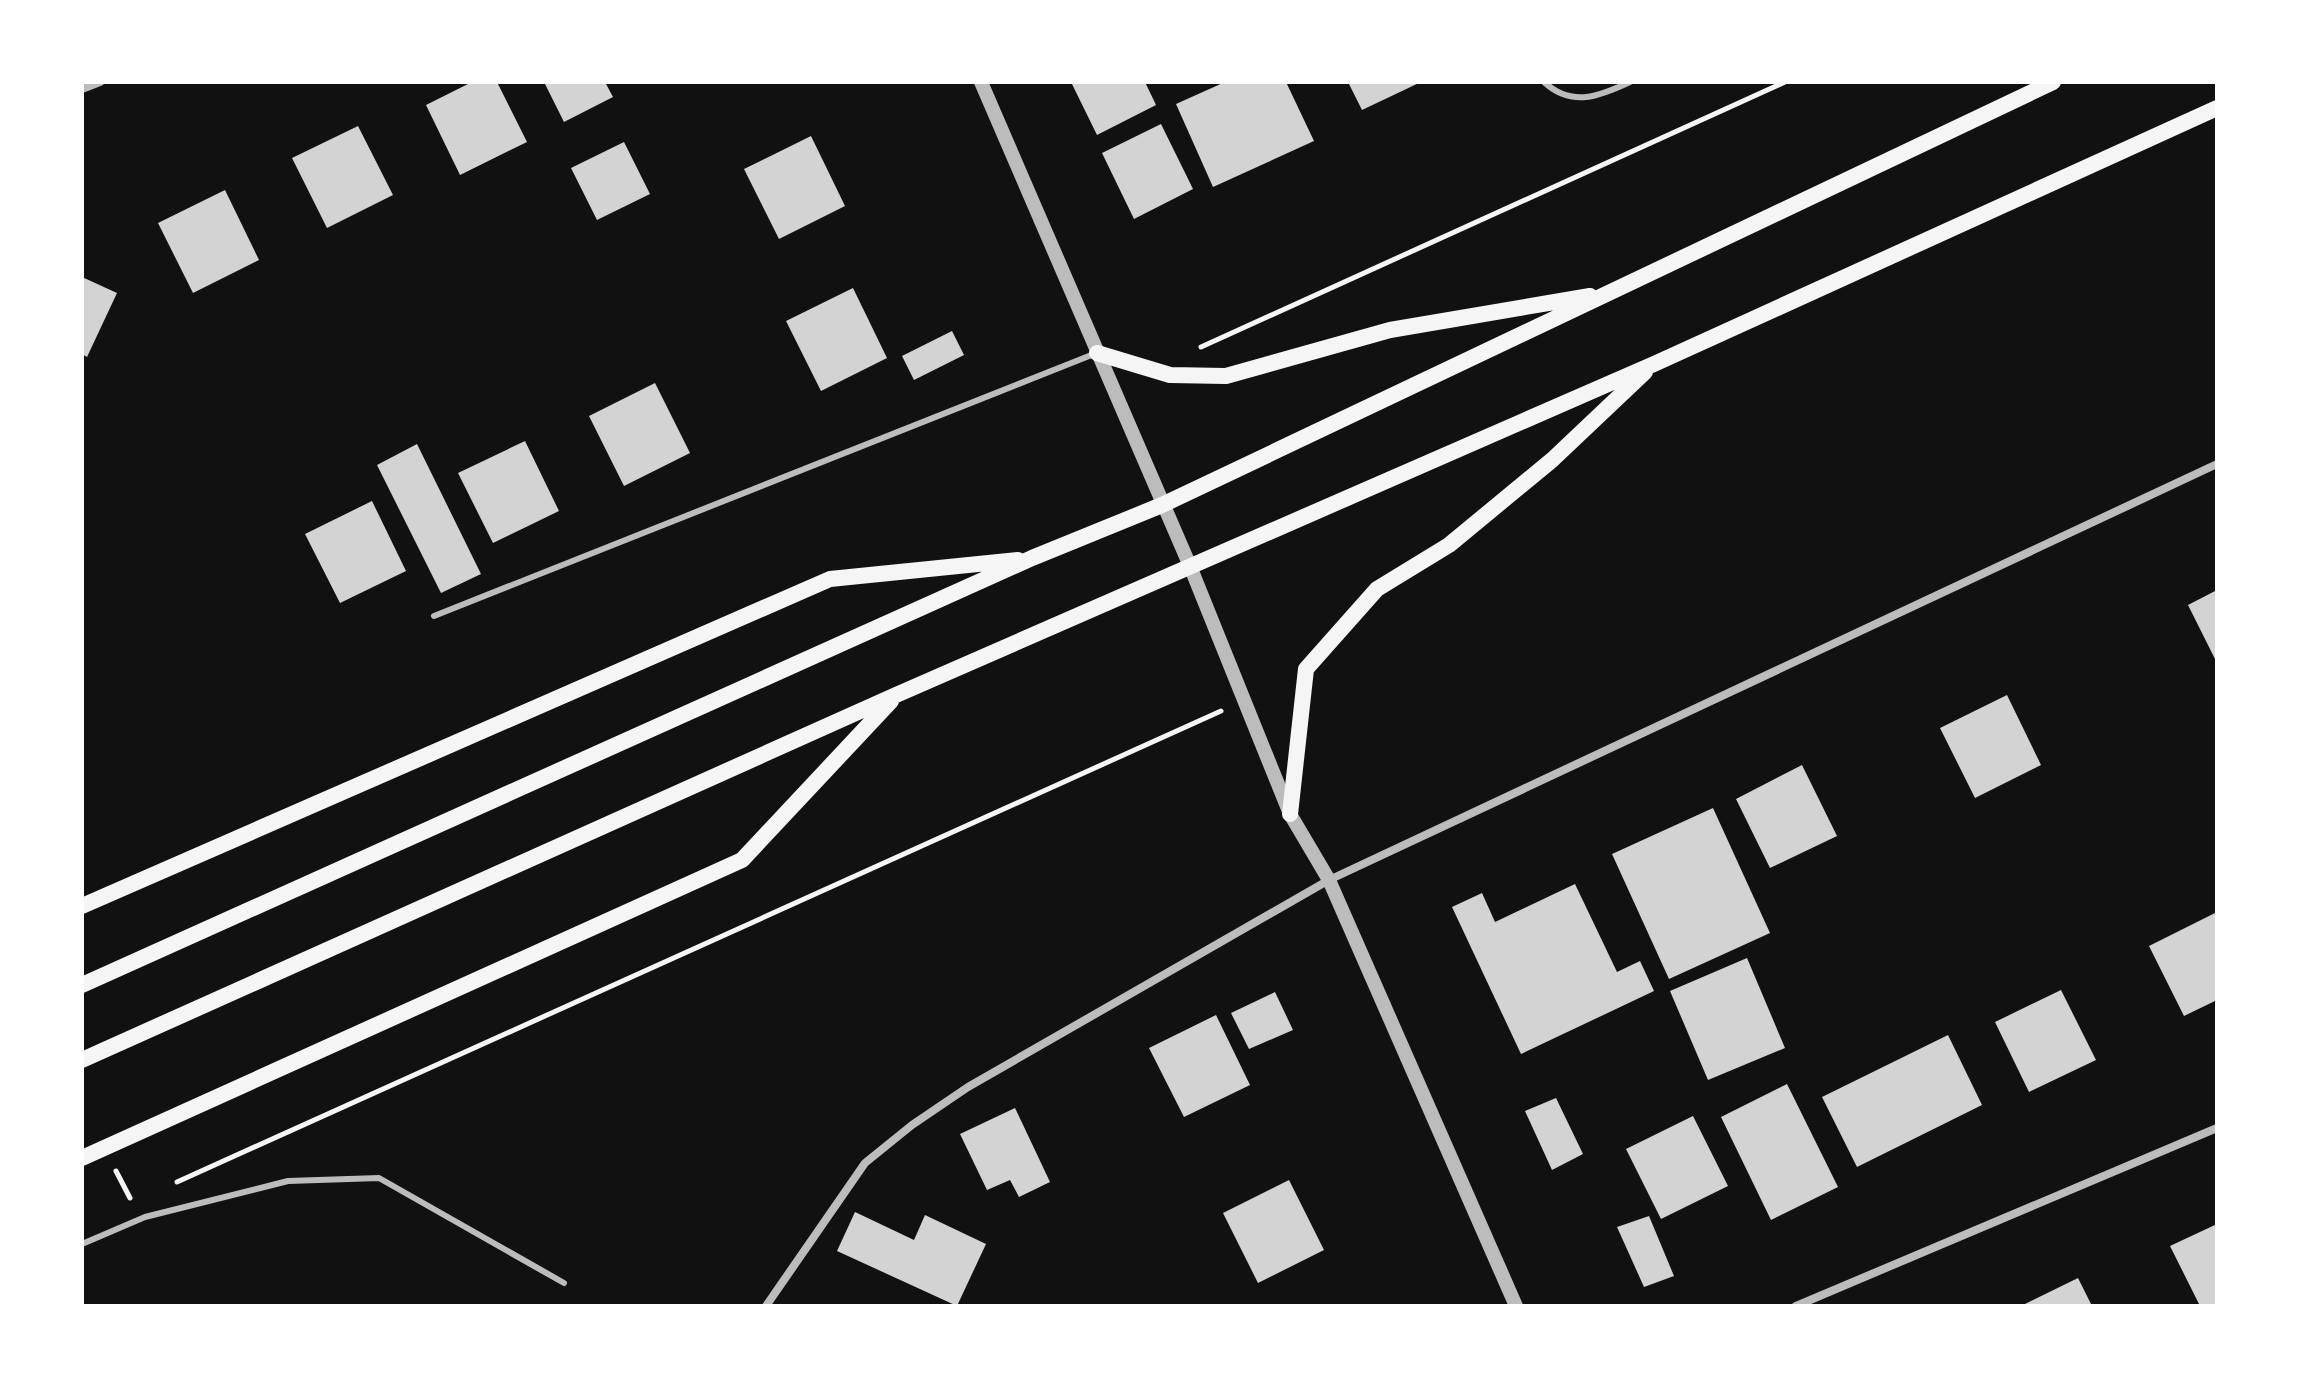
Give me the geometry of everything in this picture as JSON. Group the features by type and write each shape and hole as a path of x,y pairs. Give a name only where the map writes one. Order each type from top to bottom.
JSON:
{"main road":[{"path":"82,985 1032,558 1162,505 2053,82"},
{"path":"82,1060 896,695 1654,364 2217,108"},
{"path":"1097,353 1170,375 1226,376 1390,330 1611,292"},
{"path":"1290,814 1306,669 1377,589 1449,545 1552,460 1654,364"},
{"path":"82,906 830,579 1032,558"},
{"path":"82,1158 742,860 896,695"}],"street":[{"path":"82,89 100,82"},
{"path":"981,82 1190,566 1290,814 1329,880 1516,1306"},
{"path":"766,1306 865,1163 912,1125 968,1087 1329,880 2217,464"},
{"path":"1796,1306 2217,1128"}],"lane":[{"path":"1544,82 1561,95 1580,99 1599,96 1630,82"},
{"path":"434,616 1097,353"},
{"path":"82,1244 145,1217 288,1181 379,1178 564,1283"}],"path":[{"path":"1204,375 1200,346 1785,82"},
{"path":"175,1183 1244,700"}],"building":[{"path":"472,82 497,82 527,142 460,175 426,105"},
{"path":"544,82 605,82 613,97 564,122"},
{"path":"1071,82 1145,82 1156,105 1097,135"},
{"path":"1225,82 1286,82 1314,141 1213,187 1176,104"},
{"path":"1348,82 1421,82 1362,110"},
{"path":"1161,124 1193,189 1134,219 1102,153"},
{"path":"358,126 393,195 327,228 292,158"},
{"path":"811,136 845,206 779,239 744,169"},
{"path":"624,142 650,194 597,220 571,168"},
{"path":"225,190 259,260 193,293 158,223"},
{"path":"82,277 117,293 87,357 82,354"},
{"path":"853,288 887,358 821,391 786,321"},
{"path":"952,331 964,355 914,380 902,356"},
{"path":"655,383 690,453 624,486 589,416"},
{"path":"525,441 559,511 493,543 458,473"},
{"path":"417,444 481,574 441,593 377,465"},
{"path":"372,501 406,571 340,603 305,534"},
{"path":"2217,590 2217,663 2188,605"},
{"path":"2007,695 2041,765 1975,798 1940,728"},
{"path":"1802,765 1837,836 1770,868 1736,799"},
{"path":"1713,808 1770,933 1669,979 1612,854"},
{"path":"1575,884 1617,972 1640,961 1654,991 1521,1054 1452,907 1482,893 1495,922"},
{"path":"2215,913 2217,1000 2184,1016 2149,946"},
{"path":"1747,958 1785,1048 1708,1080 1670,991"},
{"path":"2061,990 2096,1060 2029,1092 1995,1022"},
{"path":"1275,992 1293,1030 1249,1049 1231,1013"},
{"path":"1216,1015 1250,1085 1184,1117 1149,1048"},
{"path":"1948,1035 1982,1105 1857,1167 1822,1097"},
{"path":"1787,1084 1838,1187 1771,1220 1721,1117"},
{"path":"1556,1098 1583,1154 1552,1170 1525,1111"},
{"path":"1015,1108 1050,1182 1019,1197 1010,1180 987,1190 960,1134"},
{"path":"1693,1116 1728,1186 1661,1219 1626,1149"},
{"path":"1289,1180 1324,1250 1258,1283 1223,1213"},
{"path":"855,1212 914,1240 925,1215 986,1244 957,1306 837,1251"},
{"path":"1649,1216 1674,1276 1644,1287 1617,1227"},
{"path":"2217,1224 2217,1306 2200,1306 2170,1246"},
{"path":"2078,1278 2092,1306 2021,1306"}]}
